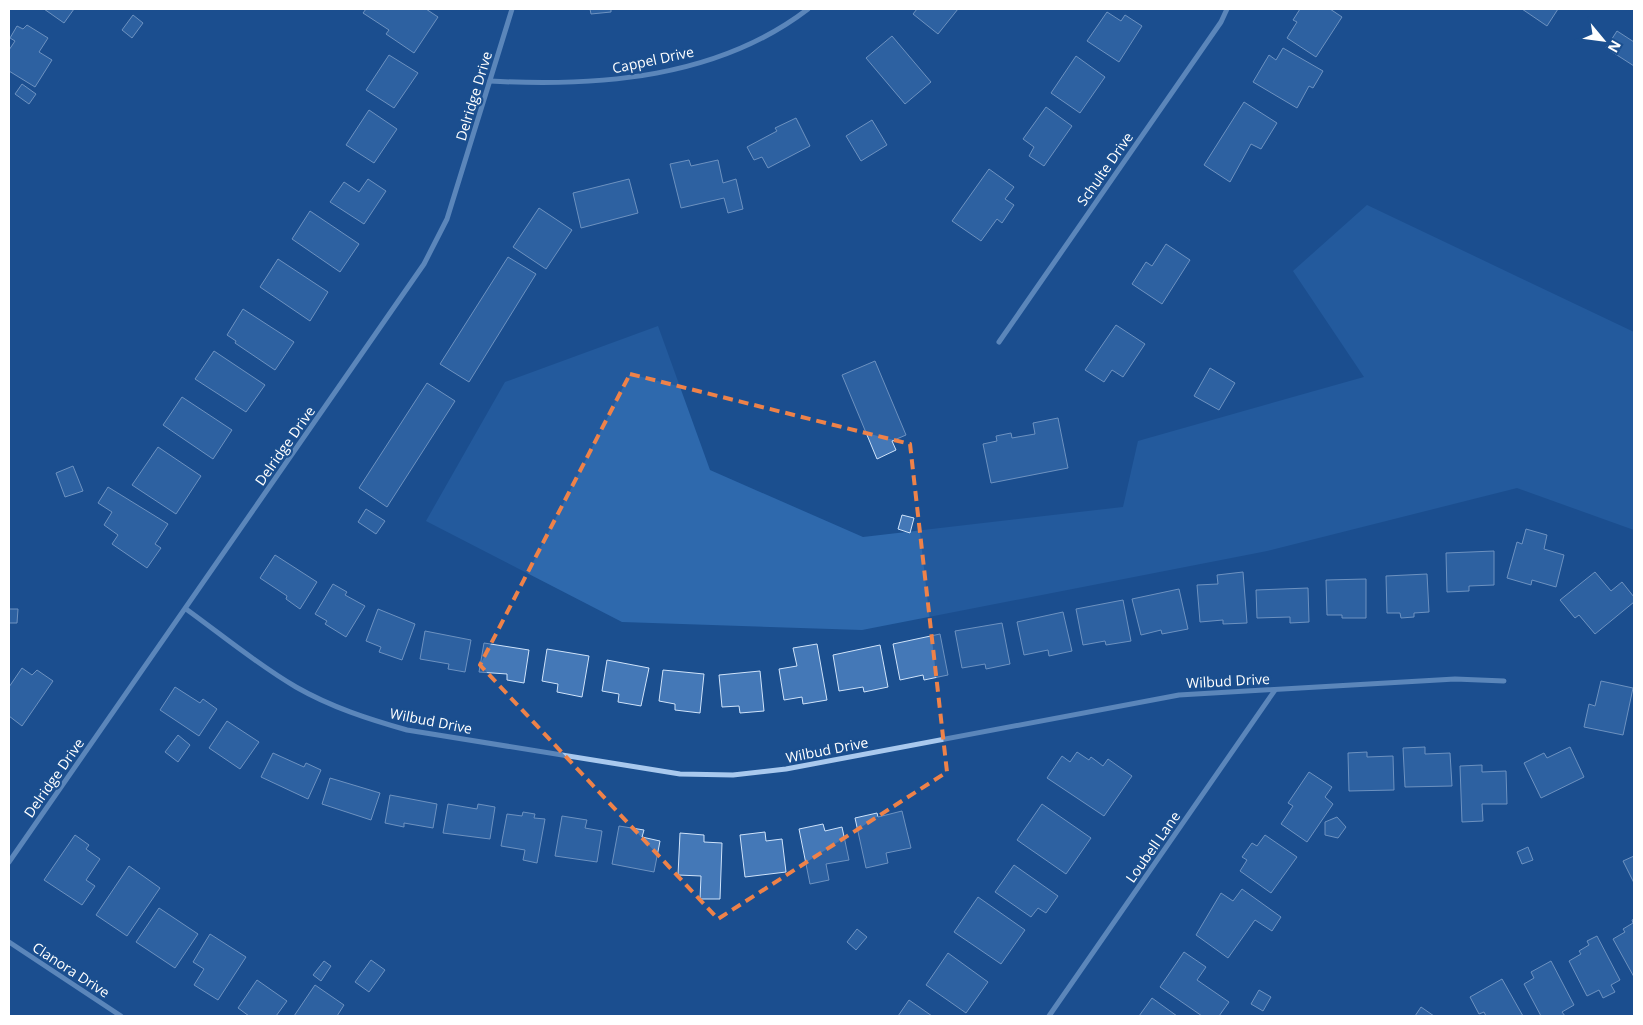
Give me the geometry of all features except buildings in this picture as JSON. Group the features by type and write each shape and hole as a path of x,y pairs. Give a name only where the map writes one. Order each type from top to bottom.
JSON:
{"street":[{"name":"Delridge Drive","path":"9,862 424,264 447,219 512,9"},
{"name":"Cappel Drive","path":"490,81 546,84 592,82 667,72 716,58 752,42 808,9"},
{"name":"Schulte Drive","path":"999,342 1222,22 1227,9"},
{"name":"Wilbud Drive","path":"186,609 295,686 331,705 368,720 407,730 680,774 733,775 786,769 1179,695 1455,679 1504,681"},
{"name":"Loubell Lane","path":"1049,1016 1275,690"},
{"name":"Clanora Drive","path":"9,942 121,1016"}],"highlighted area":[{"path":"630,374 910,444 947,772 718,919 480,665"}],"shaded area":[{"path":"1367,205 1634,332 1634,530 1517,488 1267,551 862,630 622,622 426,521 505,382 658,326 710,470 863,537 1123,507 1138,441 1364,377 1293,271"}]}
